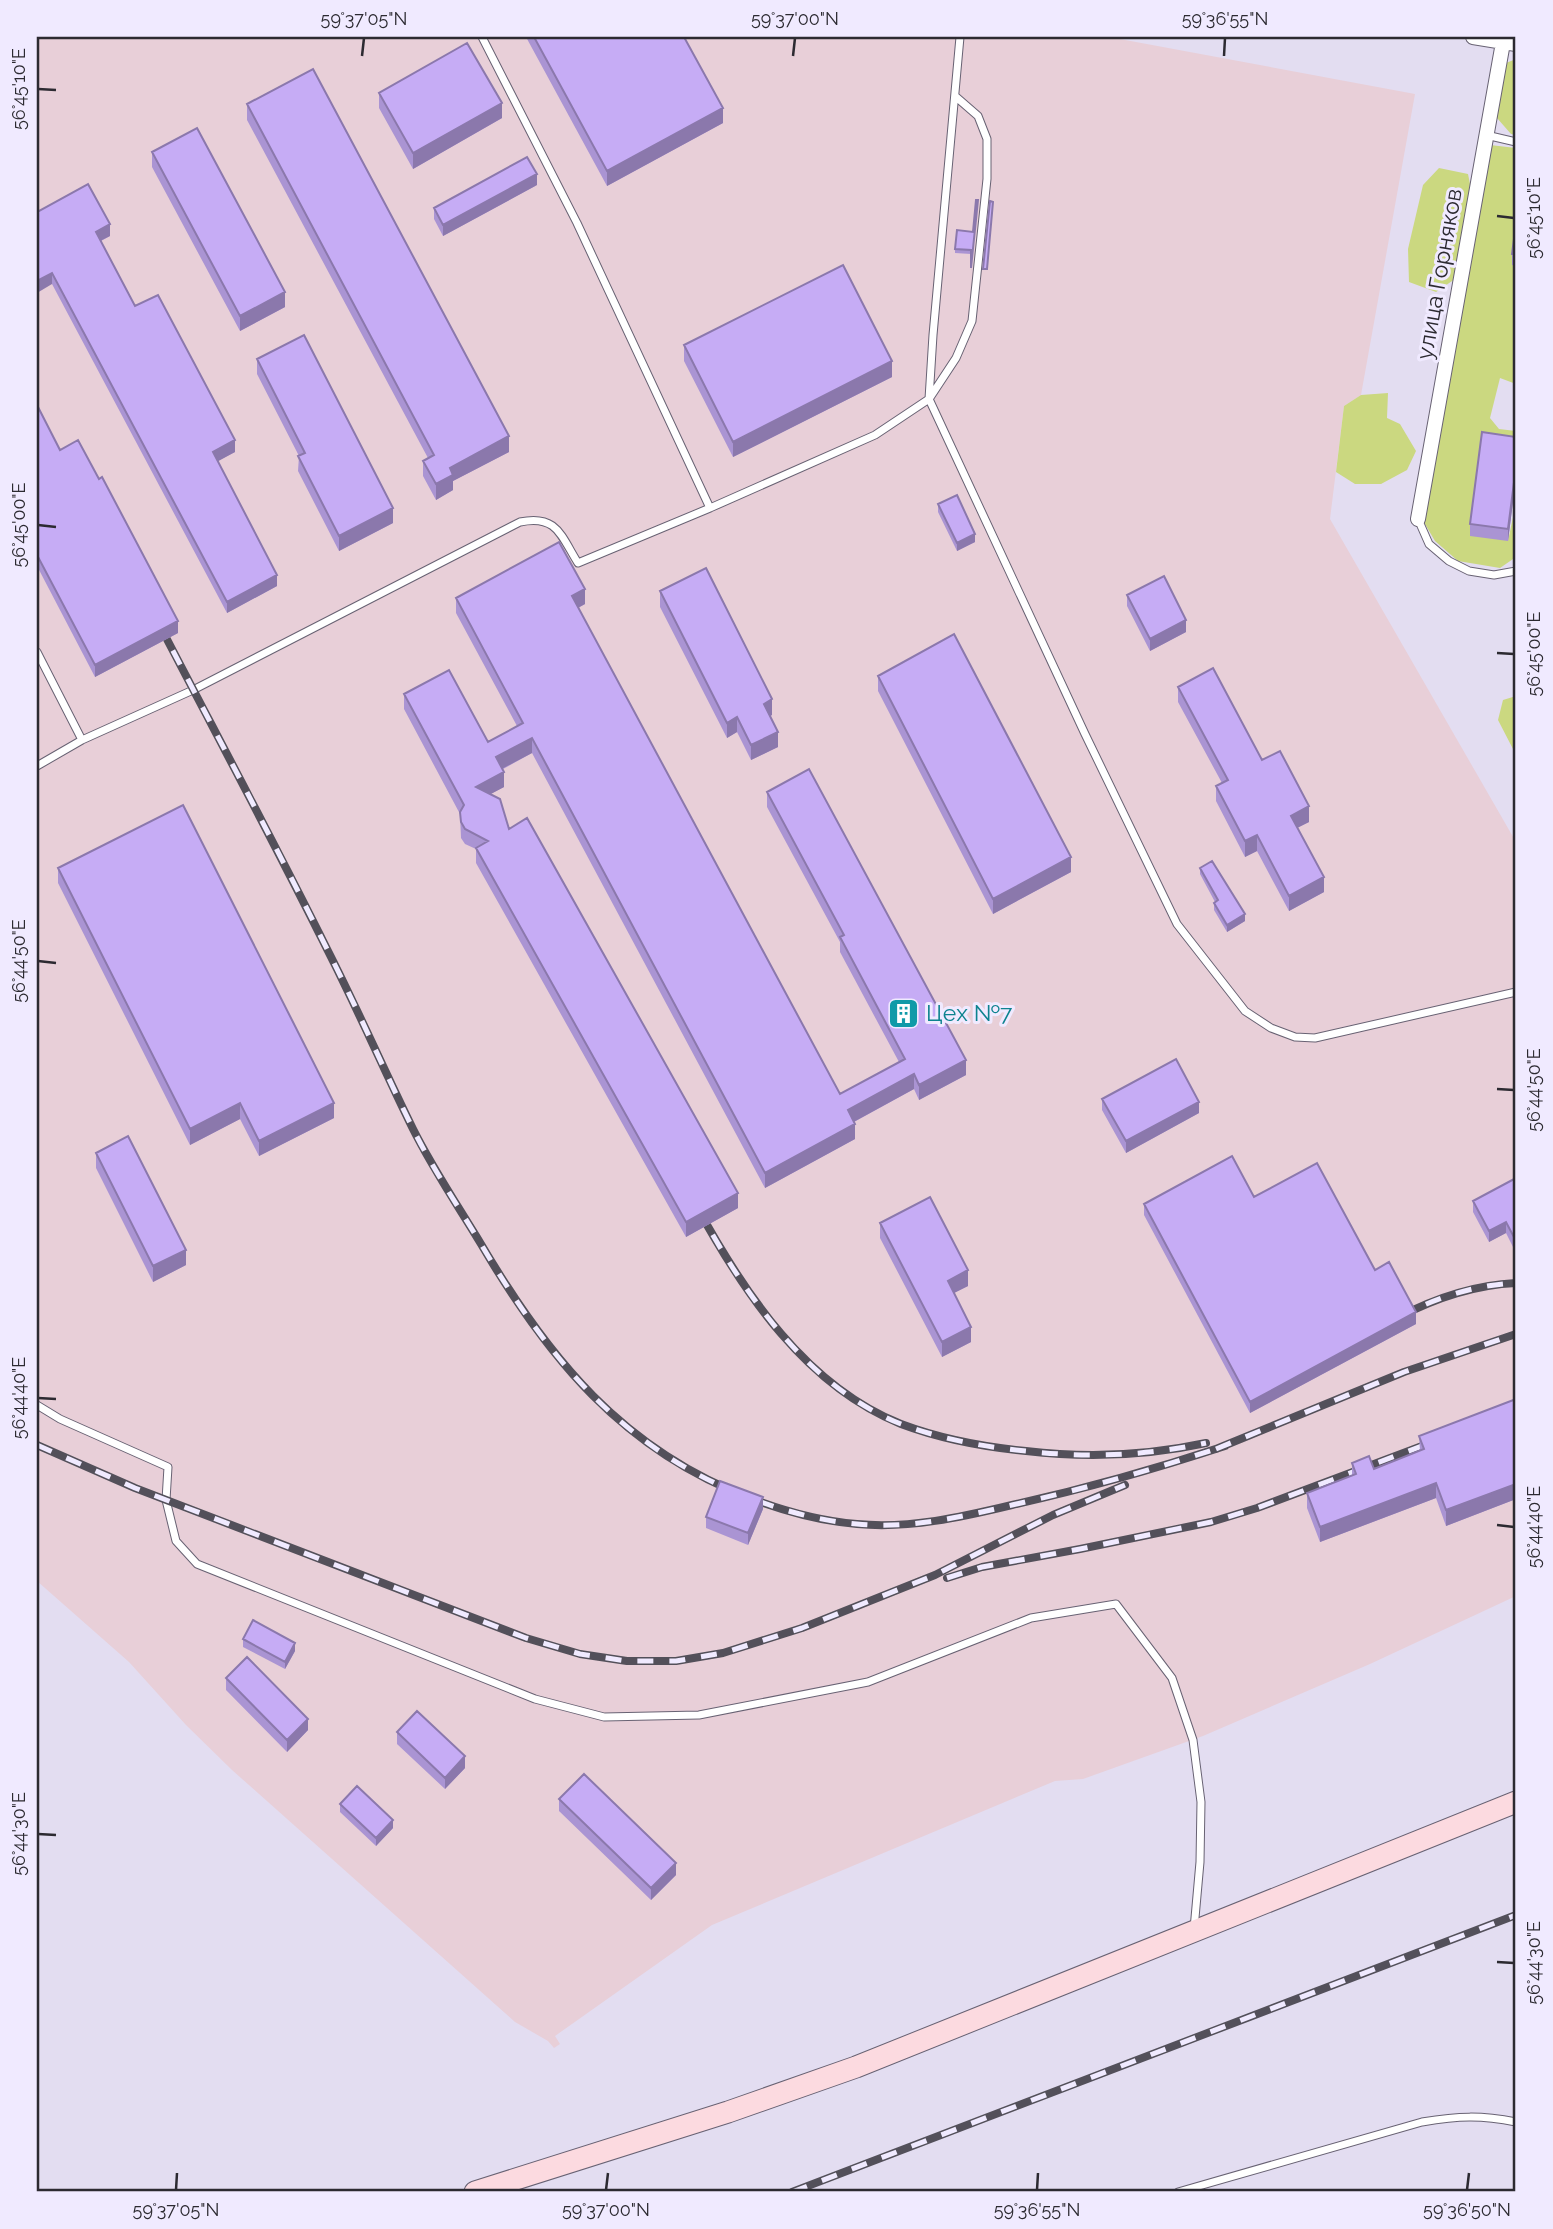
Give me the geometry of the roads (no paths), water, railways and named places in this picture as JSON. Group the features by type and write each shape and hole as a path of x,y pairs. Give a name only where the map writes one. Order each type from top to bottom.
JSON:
{"main road":[{"path":"475,2192 728,2112 856,2067 1516,1802"}],"street":[{"path":"1474,37 1508,41"},
{"name":"улица Горняков","path":"1418,519 1486,135 1508,41"}],"lane":[{"path":"482,37 577,223 710,508"},
{"path":"960,37 929,399 1084,734 1177,924 1245,1011 1271,1028 1295,1037 1315,1038 1516,992"},
{"path":"37,766 82,740 193,690 520,522 543,520 552,524 578,563 875,435 929,399 956,358 972,321 987,179 987,139 978,116 955,96"},
{"path":"1486,135 1516,142"},
{"path":"1418,519 1429,544 1449,561 1469,571 1494,575 1516,571"},
{"path":"37,652 82,740"},
{"path":"37,1405 60,1419 168,1467 166,1500 176,1541 197,1564 535,1699 604,1717 699,1716 868,1682 1031,1618 1116,1604 1172,1678 1193,1740 1201,1802 1200,1862 1194,1931"},
{"path":"1178,2192 1422,2122 1481,2116 1516,2122"}],"railway":[{"path":"158,622 307,910 437,1173 533,1325 593,1396 627,1427 664,1454 705,1478 750,1498 816,1518 877,1525 955,1518 1119,1478 1225,1446"},
{"path":"697,1207 735,1272 757,1303 807,1361 836,1386 867,1407 901,1424 963,1442 1048,1453 1139,1453 1206,1443"},
{"path":"1397,1318 1455,1294 1485,1286 1516,1283"},
{"path":"1216,1449 1404,1372 1516,1334"},
{"path":"947,1578 982,1567 1211,1522 1257,1508 1438,1440"},
{"path":"37,1445 135,1488 526,1638 580,1654 627,1661 676,1661 723,1653 802,1628 935,1575 1053,1515 1125,1485"},
{"path":"792,2192 1516,1915"}],"place":[{"name":"Цех №7","path":"903,1013"}]}
